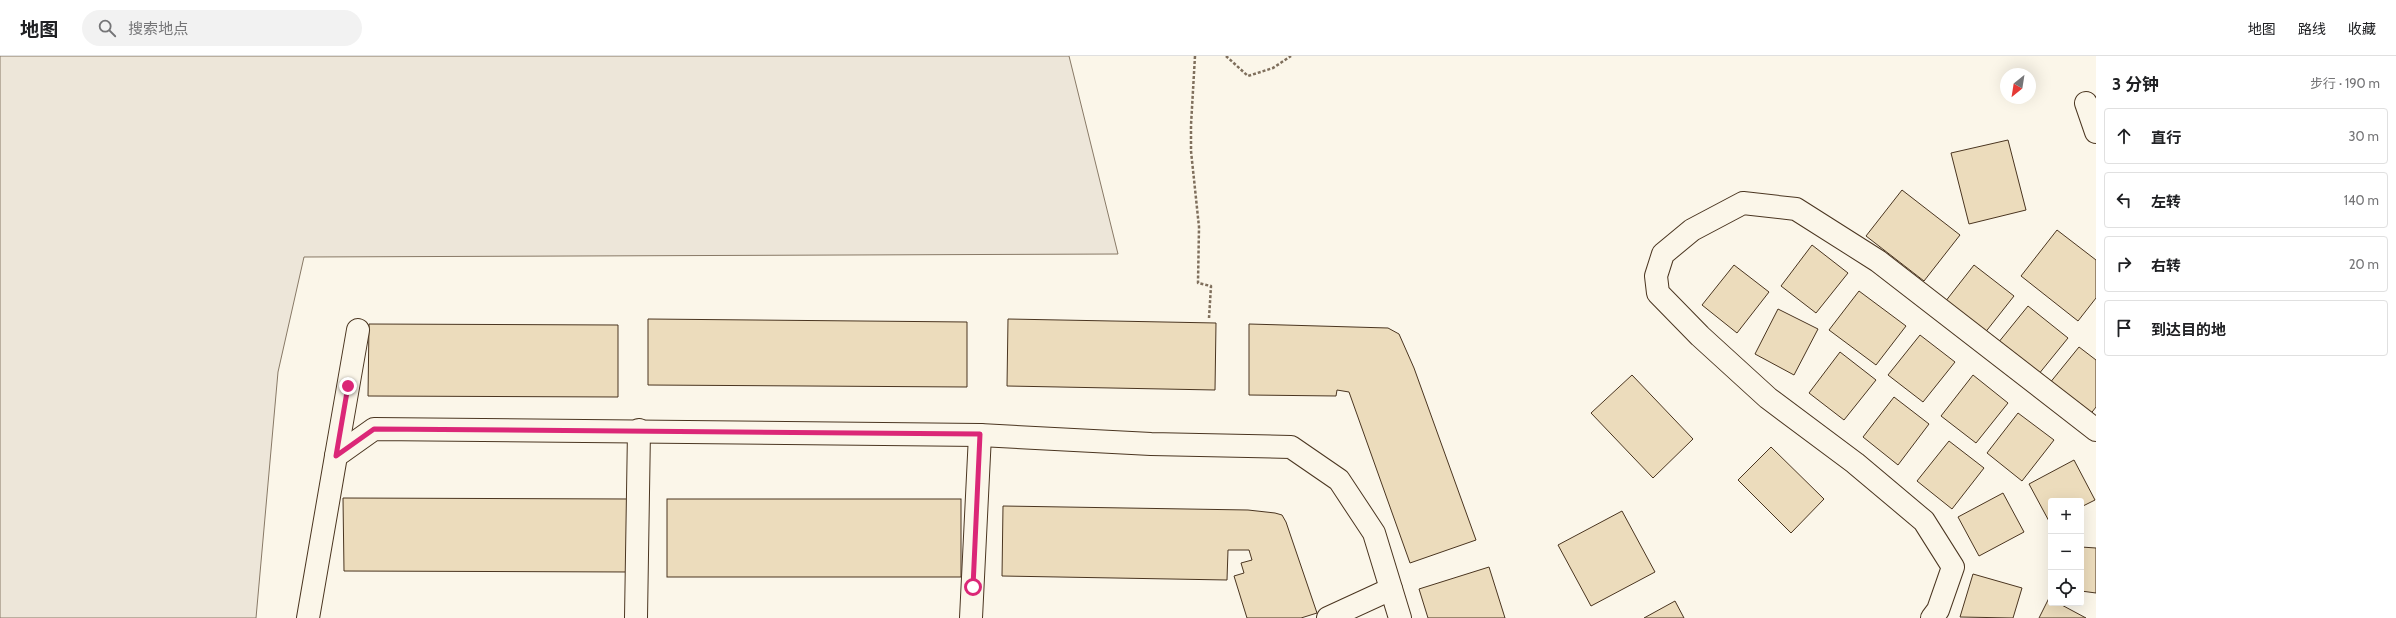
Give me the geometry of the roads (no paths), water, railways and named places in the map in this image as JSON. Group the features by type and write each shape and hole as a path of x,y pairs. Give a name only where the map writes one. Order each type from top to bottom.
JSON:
{"street":[{"path":"2086,103 2096,132"},
{"path":"1932,618 1938,610 1953,568 1924,521 1855,463 1768,398 1700,336 1658,293 1656,276 1663,254 1692,230 1743,204 1796,209 1878,261 2096,430"},
{"path":"308,618 358,330"},
{"path":"336,456 374,429 980,434 1151,444 1291,446 1339,480 1374,533 1400,618"},
{"path":"636,618 639,430"},
{"path":"971,618 980,434"},
{"path":"1328,618 1391,589"}]}
